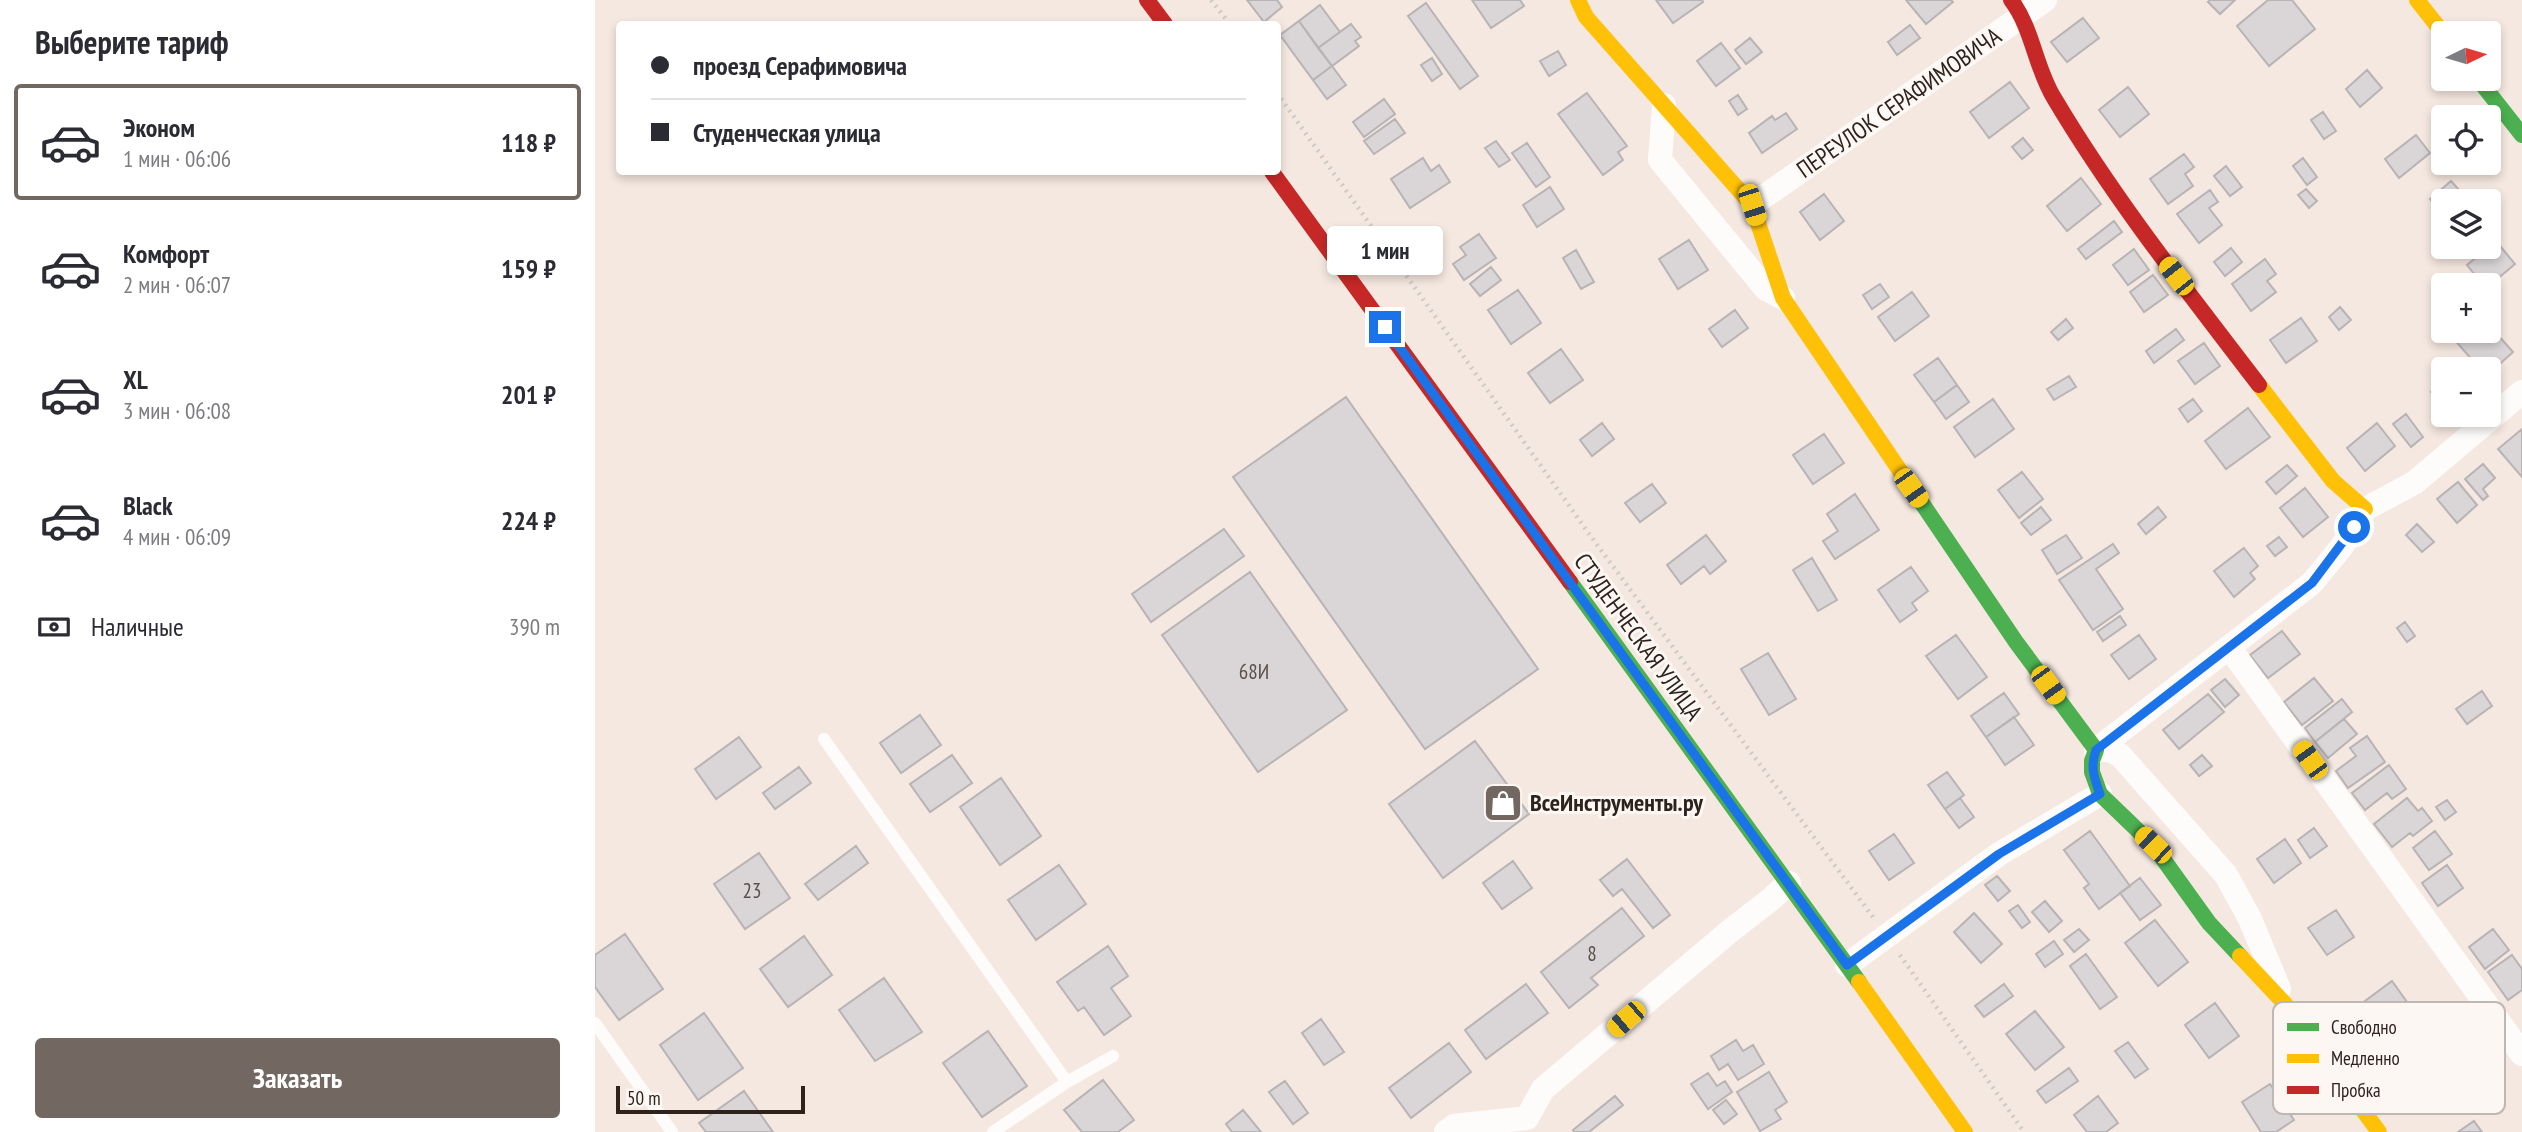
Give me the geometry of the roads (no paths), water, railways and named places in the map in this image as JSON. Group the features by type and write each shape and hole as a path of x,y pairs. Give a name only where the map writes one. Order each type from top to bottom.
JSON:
{"street":[{"path":"1147,0 1163,21"},
{"path":"1578,0 1586,16 1752,205 1783,298 2016,642 2096,750"},
{"name":"ПЕРЕУЛОК СЕРАФИМОВИЧА","path":"1752,205 2017,8 2045,0"},
{"path":"2417,0 2434,21"},
{"path":"2017,8 2052,95 2144,235 2333,481 2365,509"},
{"path":"2487,91 2522,135"},
{"path":"1664,105 1660,160 1766,289 1783,298"},
{"name":"СТУДЕНЧЕСКАЯ УЛИЦА","path":"1274,175 1789,883 1965,1132"},
{"path":"2283,1002 2210,923 2153,845 2100,794 2092,772 2096,750 2312,583 2343,545 2365,509 2414,483 2522,392"},
{"path":"2229,647 2485,1002"},
{"path":"2096,750 2109,750 2120,755 2226,875 2250,919 2284,1002"},
{"path":"1847,965 1999,854 2100,794"},
{"path":"1446,1132 1454,1126 1529,1125 1543,1089 1789,883"},
{"path":"2505,1030 2522,1054"},
{"path":"2366,1114 2379,1132"}],"lane":[{"path":"824,739 1067,1082"},
{"path":"595,1023 672,1132"},
{"path":"993,1132 1067,1082 1113,1056"}],"place":[{"name":"ВсеИнструменты.ру","path":"1503,803"}]}
